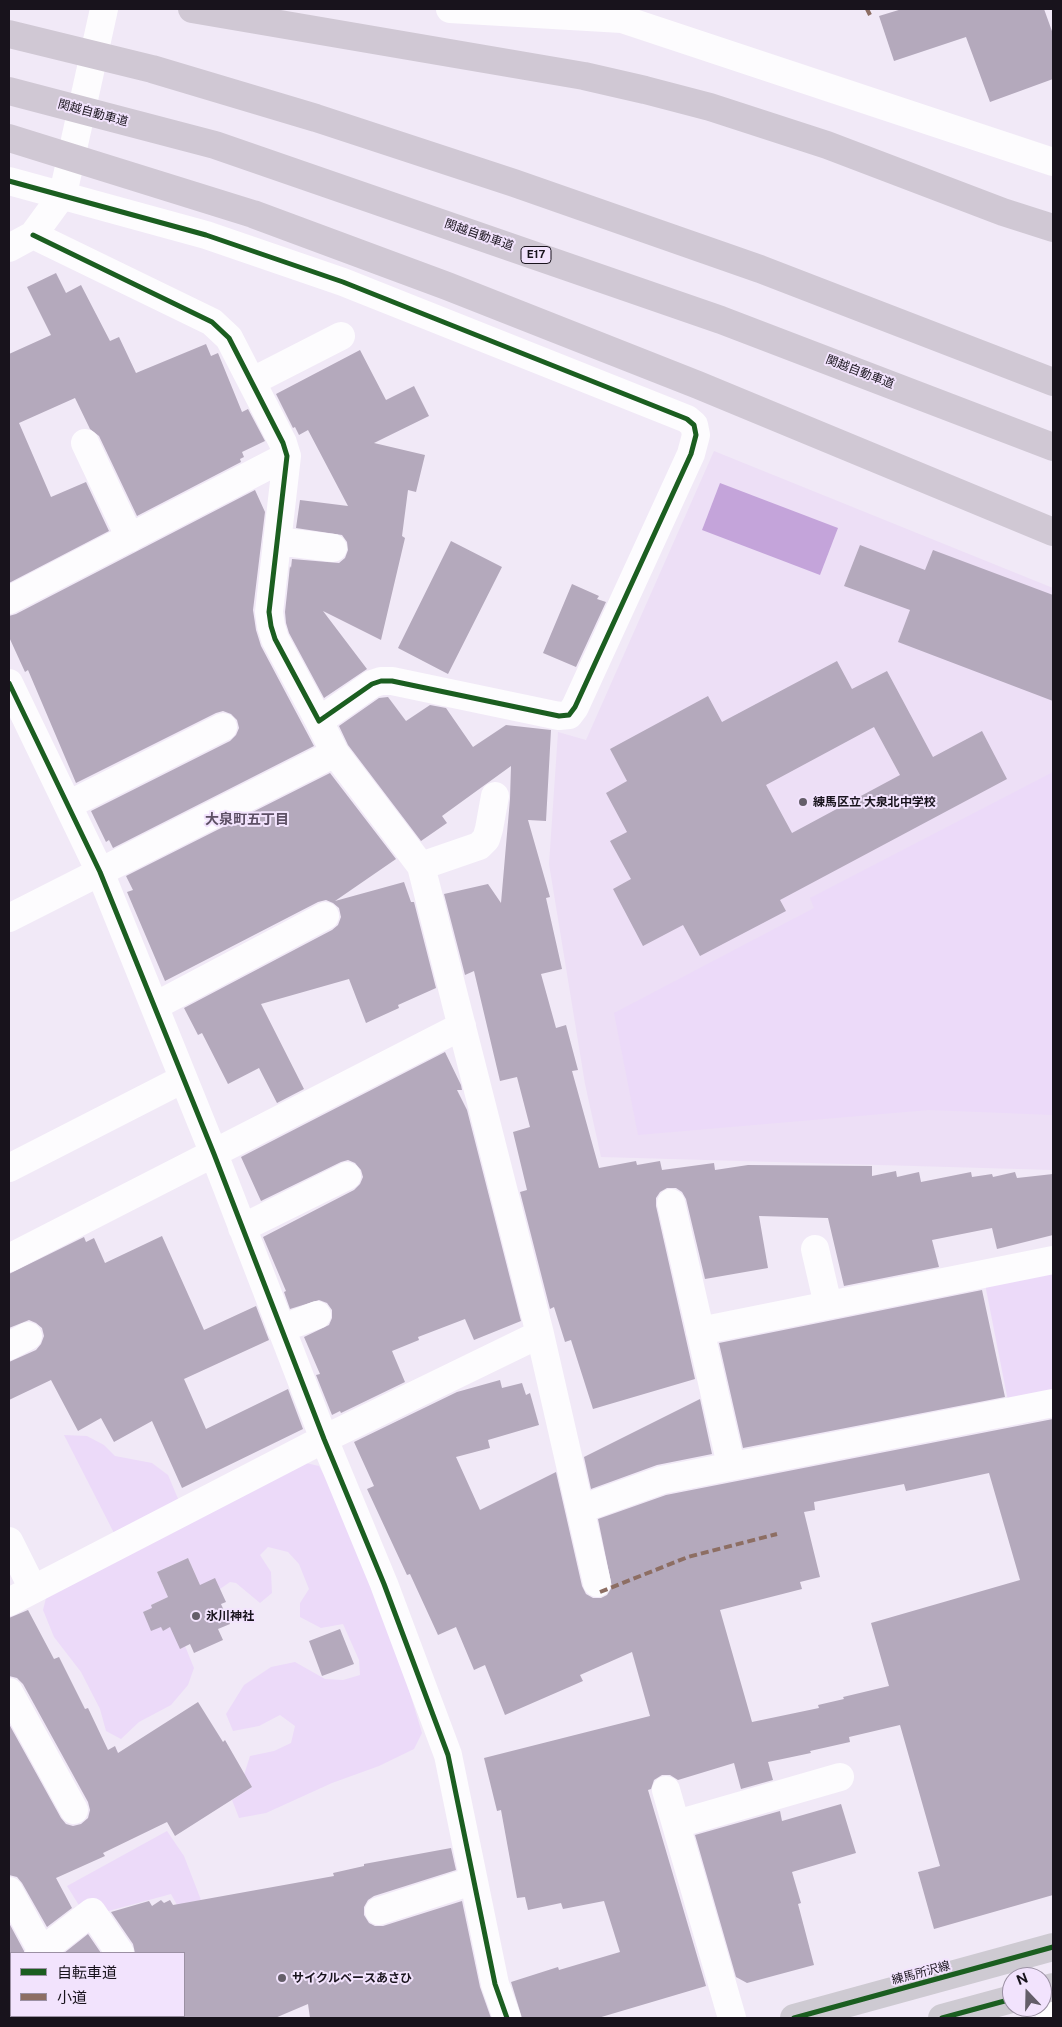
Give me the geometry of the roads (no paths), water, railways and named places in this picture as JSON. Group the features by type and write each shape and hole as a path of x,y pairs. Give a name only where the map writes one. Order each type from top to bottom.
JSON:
{"highway":[{"path":"192,9 584,76 645,90 710,107 827,145 1003,212 1053,228"},
{"path":"9,34 152,69 316,118 495,177 760,269 1053,382"},
{"name":"関越自動車道","path":"9,92 233,151 721,320 1053,447"},
{"path":"9,138 254,214 437,282 698,385 1053,532"}],"main road":[{"name":"練馬所沢線","path":"794,2018 1053,1947"},
{"path":"942,2018 1002,2002"}],"street":[{"path":"9,248 33,236 63,194 104,9"},
{"path":"450,9 625,14 1053,162"},
{"path":"9,181 63,194 206,235 343,282 687,419 694,425 696,434 691,454 576,708 569,715 559,716 392,681 381,681 372,684 319,721"},
{"path":"33,236 212,322 229,338 253,381 283,443 287,456 269,612 270,626 274,639 335,753 421,866 540,1334 597,1583"},
{"path":"253,381 341,336"},
{"path":"85,442 130,538"},
{"path":"9,600 287,456"},
{"path":"277,541 333,548"},
{"path":"9,683 100,872 214,1154 324,1439 384,1584 448,1756 472,1881 495,1984 508,2018"},
{"path":"68,804 222,727"},
{"path":"9,918 335,753"},
{"path":"421,866 478,846 486,839 495,796"},
{"path":"155,1006 325,916"},
{"path":"9,1258 462,1026"},
{"path":"9,1168 183,1078"},
{"path":"242,1228 347,1176"},
{"path":"671,1204 731,1465"},
{"path":"815,1249 828,1305"},
{"path":"700,1331 1053,1260"},
{"path":"281,1329 317,1315"},
{"path":"9,1602 324,1439 540,1334"},
{"path":"581,1509 662,1480 1053,1403"},
{"path":"9,1541 33,1589"},
{"path":"9,1692 74,1810"},
{"path":"677,1824 840,1777"},
{"path":"666,1790 732,2018"},
{"path":"380,1911 472,1881"},
{"path":"9,1891 41,1952 92,1912 119,1952"}],"place":[{"name":"練馬区立 大泉北中学校","path":"803,802"},
{"name":"氷川神社","path":"196,1616"},
{"name":"サイクルベースあさひ","path":"282,1978"}],"district":[{"name":"大泉町五丁目","path":"247,820"}]}
